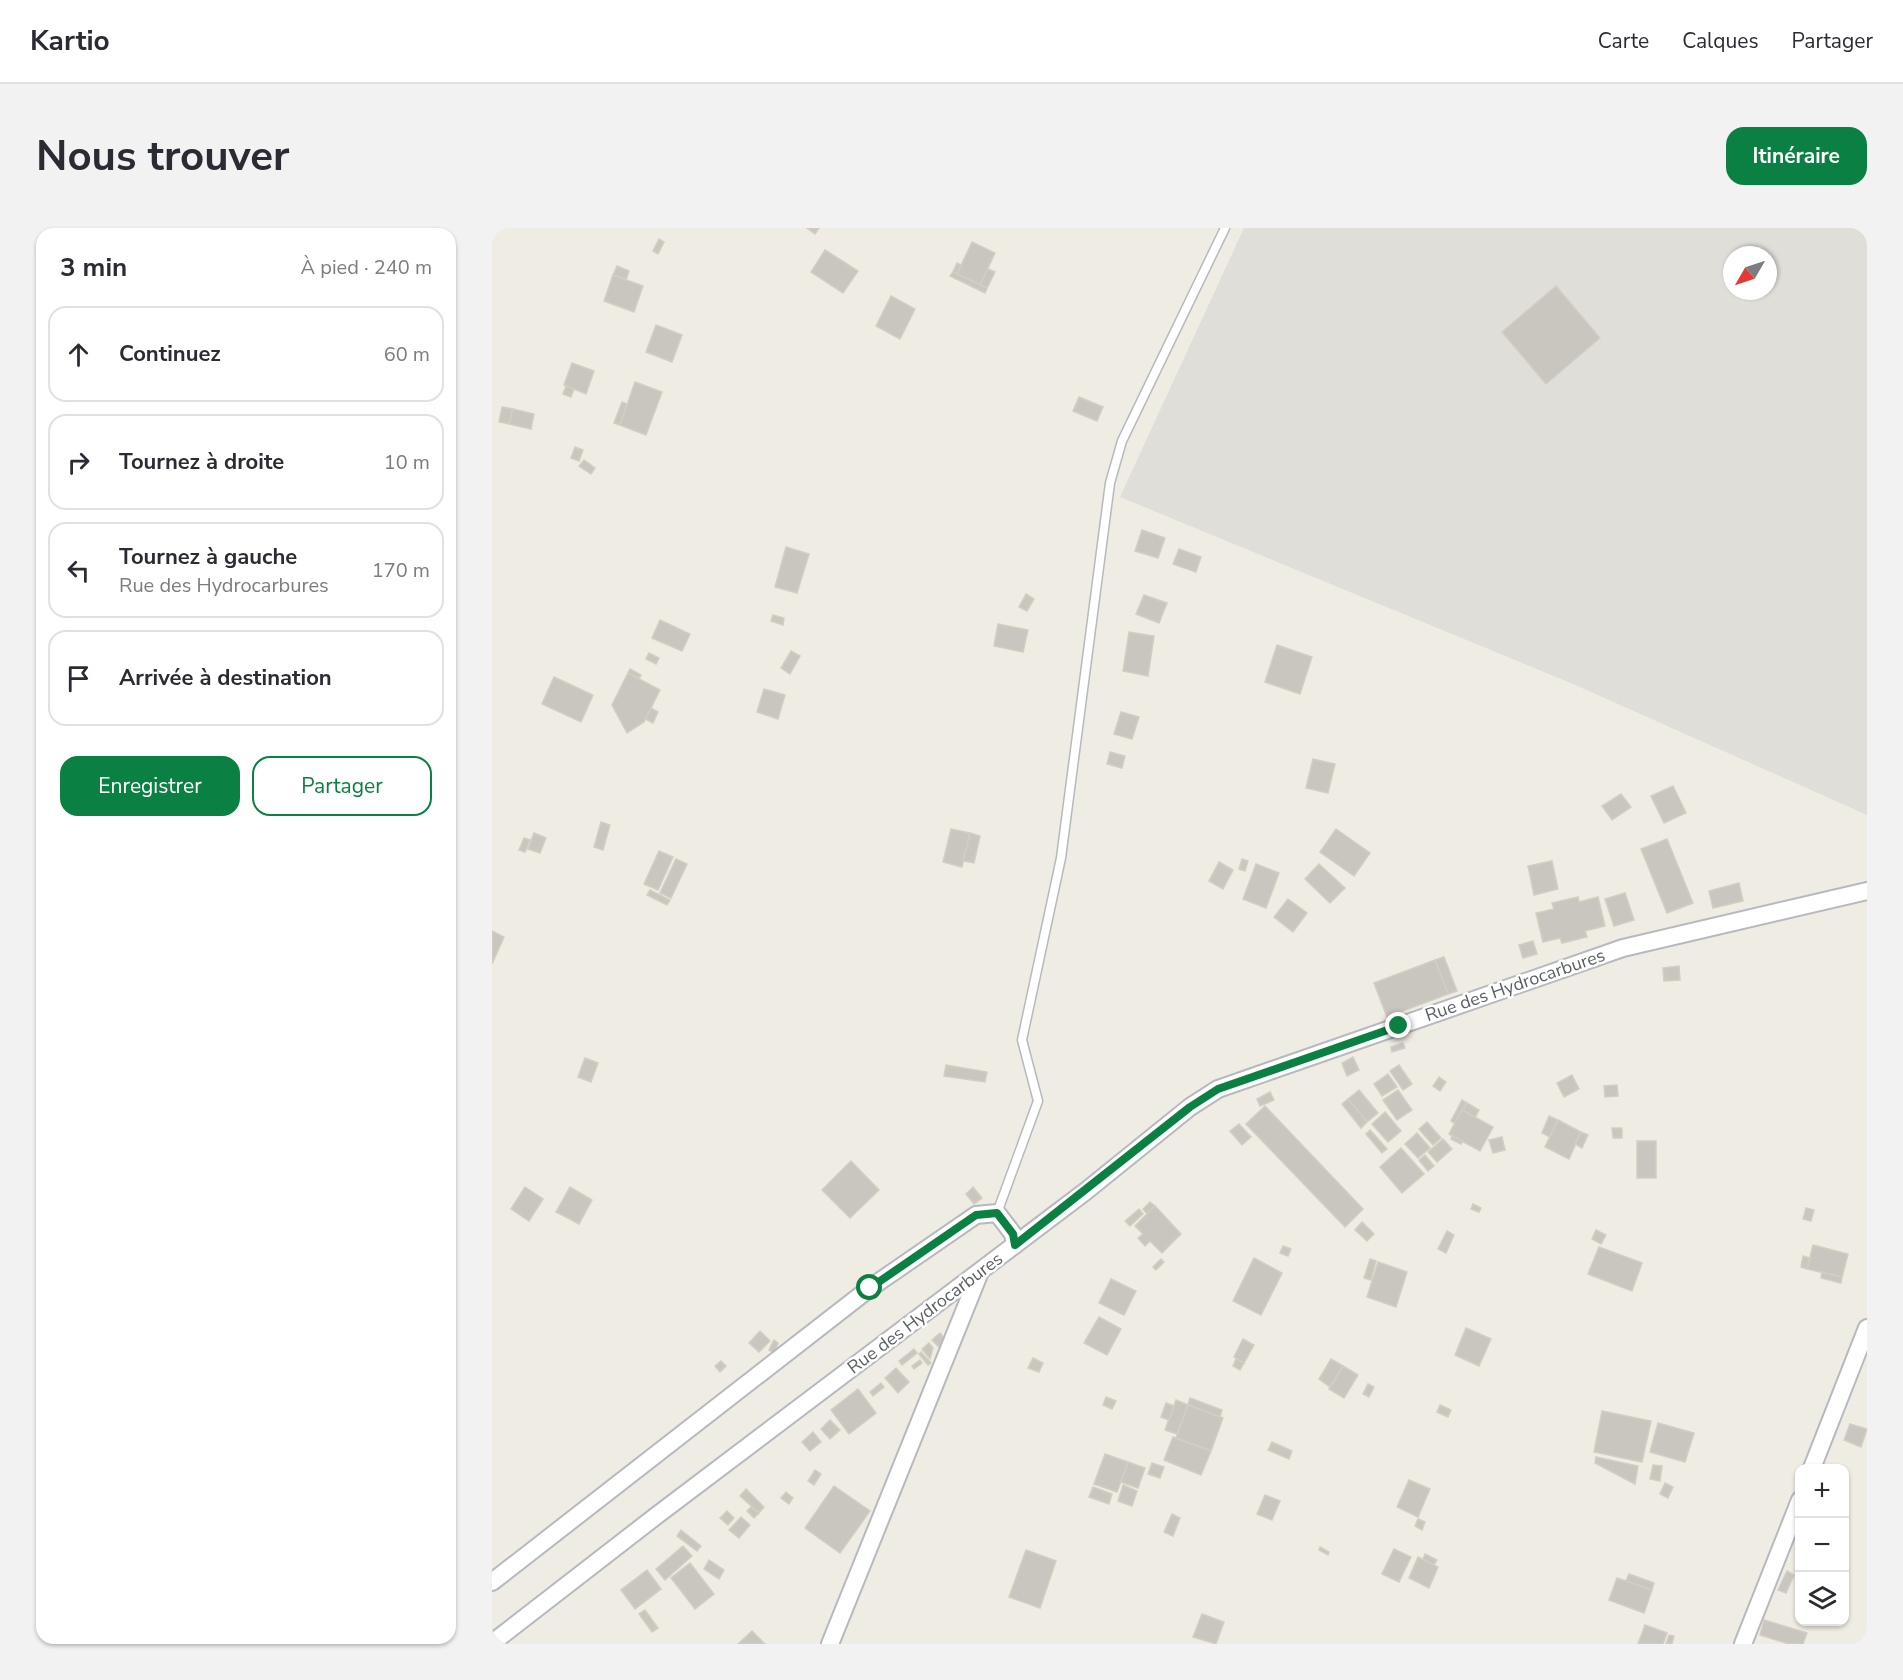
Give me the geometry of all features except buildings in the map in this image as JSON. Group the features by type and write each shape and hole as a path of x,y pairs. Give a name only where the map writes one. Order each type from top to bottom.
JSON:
{"street":[{"name":"Rue des Hydrocarbures","path":"492,1643 1015,1245 1190,1107 1218,1089 1623,948 1867,891"},
{"path":"492,1582 870,1288 976,1215 997,1213 1013,1234 1015,1245"},
{"path":"830,1644 980,1271"},
{"path":"1814,1464 1867,1328"},
{"path":"1743,1644 1795,1513"}],"lane":[{"path":"997,1213 1038,1101 1022,1040 1060,858 1110,483 1122,441 1225,228"}],"shaded area":[{"path":"1244,228 1867,228 1867,815 1573,684 1120,497"}],"route":[{"path":"870,1288 976,1215 997,1213 1013,1234 1015,1245 1190,1107 1218,1089 1399,1026"}]}
